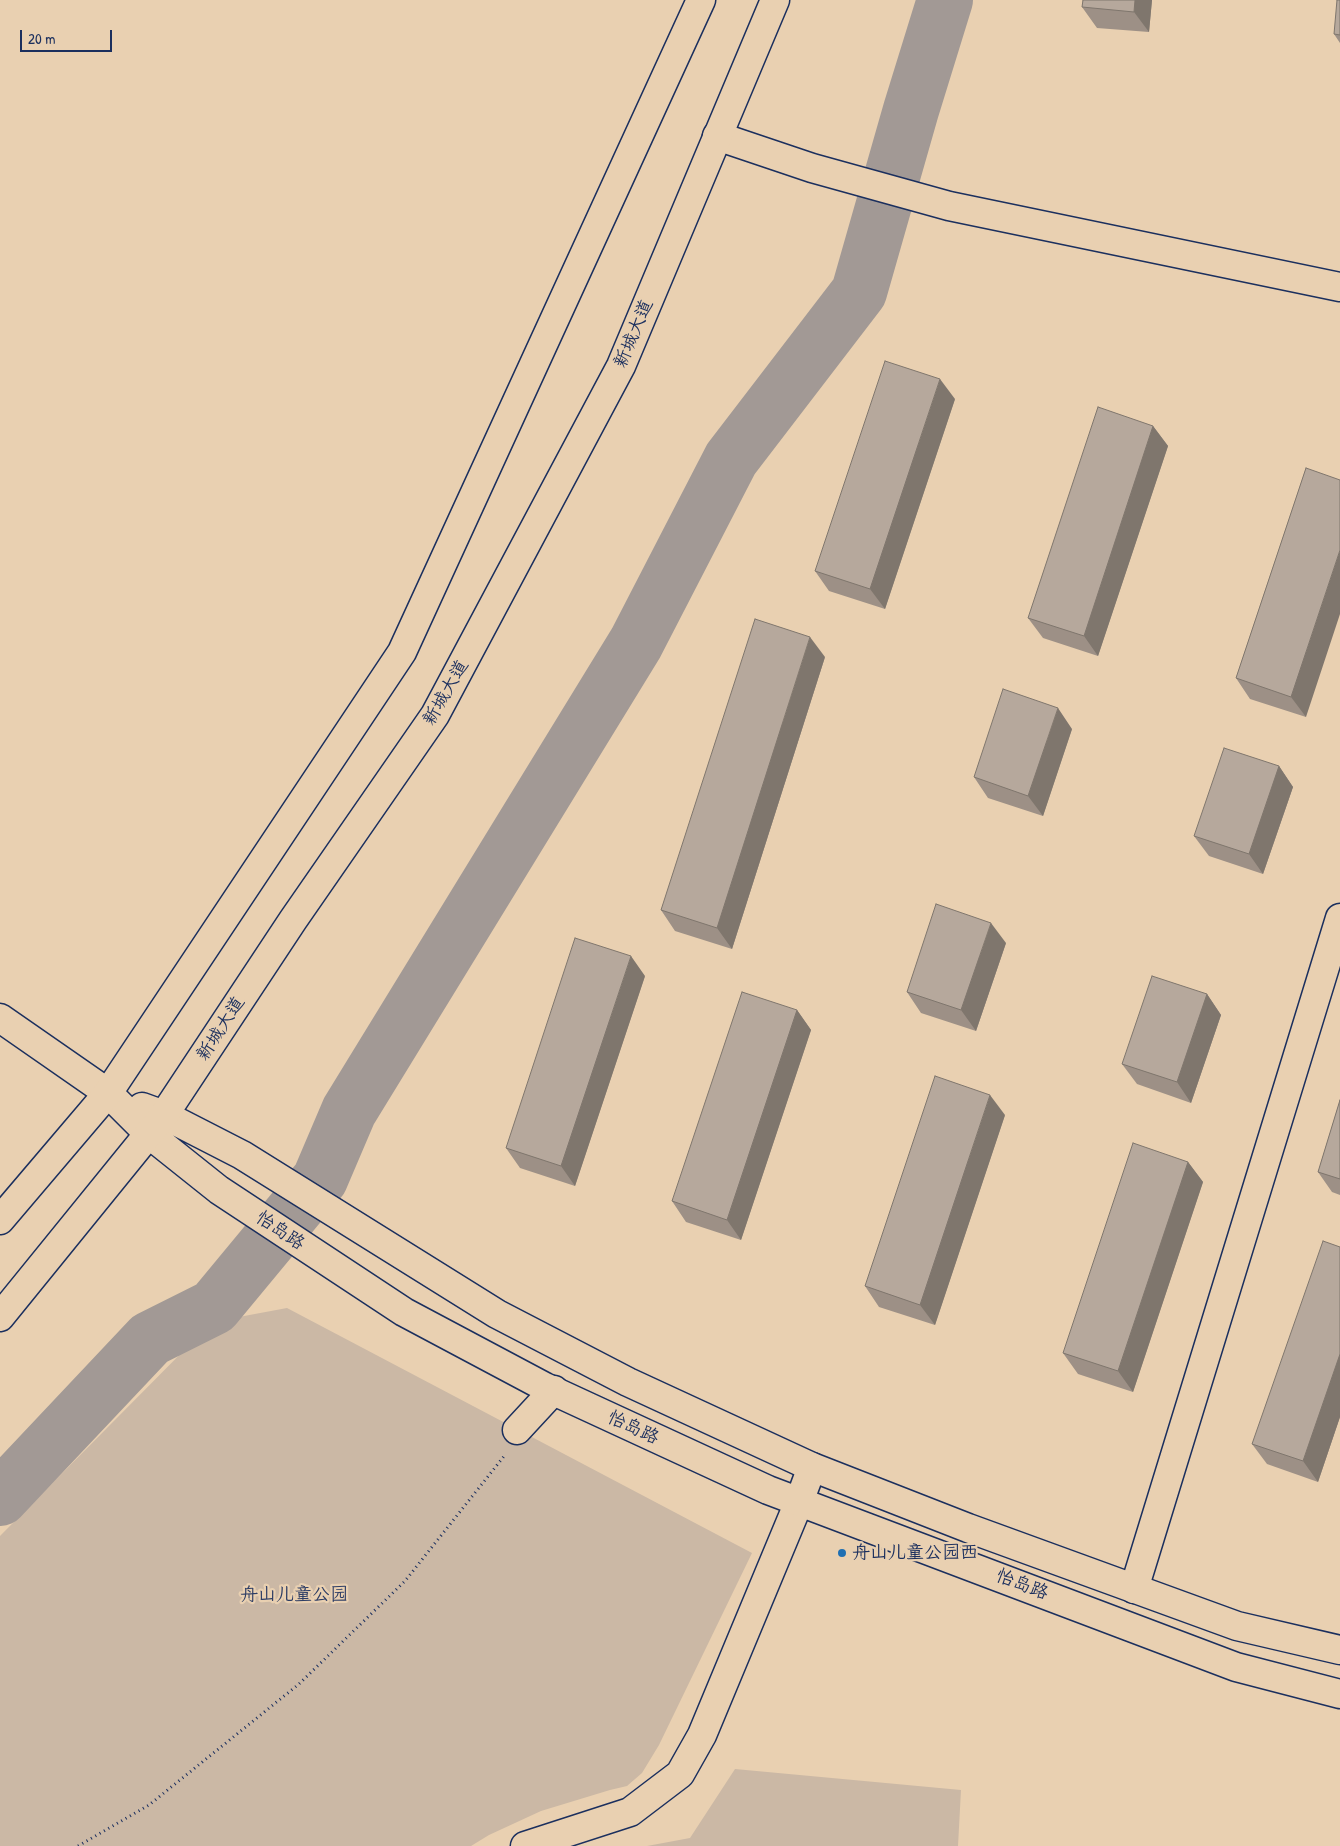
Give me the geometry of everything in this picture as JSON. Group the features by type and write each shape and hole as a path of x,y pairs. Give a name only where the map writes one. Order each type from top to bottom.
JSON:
{"street":[{"path":"0,1220 108,1093 402,652 701,0"},
{"name":"新城大道","path":"0,1317 157,1125 293,920 435,715 621,366 775,0"},
{"path":"717,136 812,168 949,206 1340,287"},
{"path":"1134,1589 1340,918"},
{"name":"怡岛路","path":"0,1018 157,1125 219,1190 404,1312 554,1390 768,1490 799,1502 1236,1667 1340,1694"},
{"path":"157,1125 242,1155 366,1230 497,1314 628,1382 812,1467 968,1528 1237,1626 1340,1650"},
{"path":"517,1430 554,1390"},
{"path":"525,1846 630,1812 680,1774 702,1735 812,1467"}],"path":[{"path":"78,1846 149,1805 299,1684 405,1581 508,1453 517,1430"}],"green space":[{"name":"舟山儿童公园","path":"287,1308 752,1553 659,1745 642,1773 627,1786 541,1811 489,1835 471,1846 0,1846 0,1536 212,1322"},
{"path":"735,1769 961,1790 958,1846 647,1846 690,1838"}],"building":[{"path":"1083,0 1135,0 1134,12 1082,7"},
{"path":"1337,0 1340,0 1340,35 1334,34"},
{"path":"885,361 940,379 870,589 815,571"},
{"path":"1098,407 1153,426 1084,636 1028,618"},
{"path":"1306,468 1340,480 1340,550 1291,697 1236,678"},
{"path":"755,619 810,637 717,928 661,910"},
{"path":"1003,689 1058,708 1028,796 974,777"},
{"path":"1224,748 1279,766 1249,854 1194,836"},
{"path":"936,904 991,923 961,1010 907,992"},
{"path":"575,938 631,956 561,1166 506,1148"},
{"path":"1152,976 1207,994 1177,1082 1122,1064"},
{"path":"742,992 797,1010 727,1220 672,1201"},
{"path":"935,1076 990,1095 920,1305 865,1286"},
{"path":"1340,1100 1340,1179 1318,1172"},
{"path":"1133,1143 1188,1162 1118,1371 1063,1353"},
{"path":"1323,1241 1340,1247 1340,1354 1303,1461 1252,1444"}],"waterway":[{"path":"0,1498 150,1339 214,1307 320,1179 349,1111 636,643 731,459 859,292 911,110 945,0"}],"place":[{"name":"舟山儿童公园西","path":"842,1553"}]}
